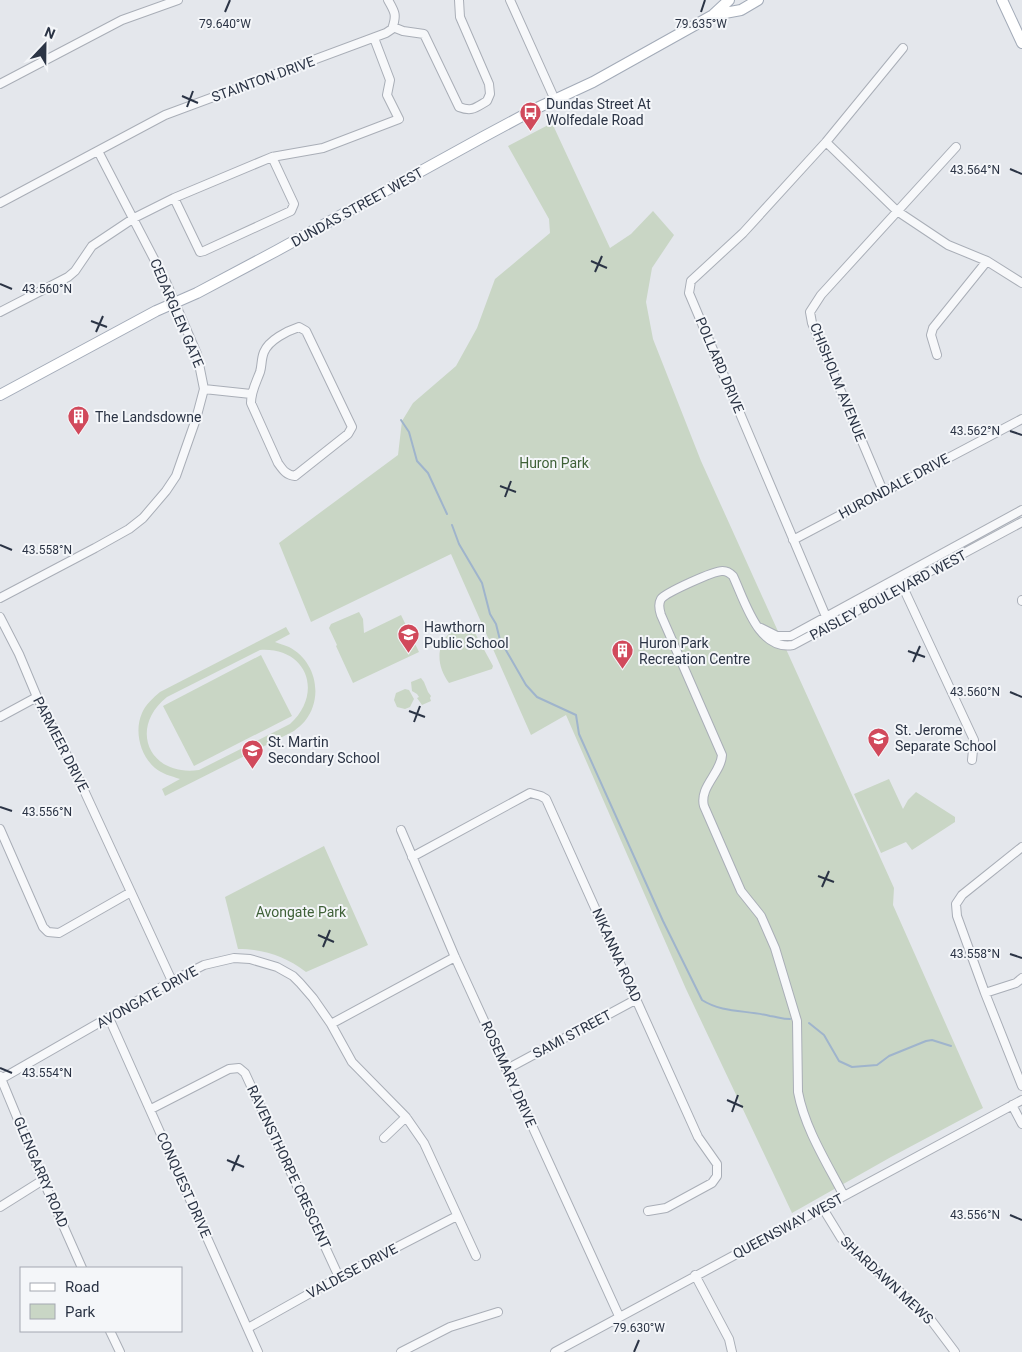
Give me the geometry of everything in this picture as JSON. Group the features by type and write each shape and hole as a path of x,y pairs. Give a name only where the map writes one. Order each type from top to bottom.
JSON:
{"main road":[{"name":"DUNDAS STREET WEST","path":"0,395 156,311 197,293 241,270 484,137 593,82 713,15 729,0"},
{"name":"DUNDAS STREET WEST","path":"713,15 741,10 758,0"},
{"path":"1002,0 1022,43"}],"street":[{"path":"0,84 122,20 178,0"},
{"path":"388,0 395,11 393,27 403,31 424,34 459,106 468,110 474,109 487,101 490,94 489,84 460,17 459,0"},
{"path":"510,0 556,100"},
{"name":"STAINTON DRIVE","path":"0,202 165,115 374,38 386,33 393,27"},
{"path":"0,312 68,276 75,271 92,246 134,218 174,198 272,157 322,148 398,119 387,95 390,80 374,38"},
{"name":"POLLARD DRIVE","path":"830,626 690,293 692,281 743,233 826,142 903,48"},
{"path":"826,142 897,211 948,245 988,261 1022,283"},
{"path":"897,211 956,147"},
{"name":"CEDARGLEN GATE","path":"0,598 104,544 143,518 176,476 196,419 204,389 197,354 175,303 134,218 98,151"},
{"path":"174,198 200,252 204,251 291,211 294,204 272,157"},
{"name":"CHISHOLM AVENUE","path":"883,491 812,323 810,312 821,295 897,211"},
{"path":"937,355 931,335 933,328 988,261"},
{"path":"299,327 306,331 352,427 348,434 301,472 295,476 289,475 284,472 278,463 251,403 251,394 260,371 264,351 268,345 290,330 299,327"},
{"path":"204,389 251,394"},
{"name":"HURONDALE DRIVE","path":"793,540 1022,419"},
{"name":"PAISLEY BOULEVARD WEST","path":"757,626 777,636 786,637 1022,510"},
{"name":"PAISLEY BOULEVARD WEST","path":"844,1196 813,1134 800,1102 798,1092 797,1021 775,948 761,916 741,891 702,800 722,759 720,749 660,614 659,605 662,598 668,593 723,570 733,576 757,626 768,640 775,644 786,646 800,643 1022,522"},
{"path":"898,577 974,740 972,760"},
{"name":"PARMEER DRIVE","path":"0,617 19,654 37,697 76,773 172,981"},
{"path":"0,717 37,697"},
{"name":"NIKANNA ROAD","path":"412,857 530,793 546,799 552,808 698,1137 717,1164 717,1176 712,1183 666,1208 648,1211"},
{"path":"0,830 43,927 48,932 58,933 131,892"},
{"name":"ROSEMARY DRIVE","path":"401,830 456,957 619,1316"},
{"path":"1022,847 962,894 956,904 957,916 1022,1086"},
{"path":"331,1024 456,957"},
{"name":"AVONGATE DRIVE","path":"1,1078 172,981 214,961 234,958 257,960 277,967 293,976 313,998 331,1024 352,1062 406,1118 424,1143 476,1256"},
{"path":"985,993 1016,983 1022,978"},
{"name":"SAMI STREET","path":"507,1069 637,999"},
{"name":"CONQUEST DRIVE","path":"109,1018 258,1352"},
{"name":"RAVENSTHORPE CRESCENT","path":"151,1109 228,1068 239,1068 245,1073 340,1277"},
{"name":"GLENGARRY ROAD","path":"1,1078 82,1267"},
{"name":"QUEENSWAY WEST","path":"555,1352 1022,1100"},
{"path":"1012,1105 1022,1124"},
{"path":"384,1138 406,1118"},
{"path":"0,1207 43,1180"},
{"name":"SHARDAWN MEWS","path":"822,1208 848,1246 931,1320 954,1352"},
{"name":"VALDESE DRIVE","path":"248,1328 457,1216"},
{"path":"695,1275 729,1340 732,1352"},
{"path":"401,1352 450,1327 498,1312"},
{"path":"110,1332 120,1352"}],"green space":[{"name":"Huron Park","path":"552,123 610,248 631,234 653,211 674,235 652,268 646,302 653,339 701,461 894,888 893,905 983,1108 792,1213 686,989 566,715 531,735 451,554 311,622 279,543 398,455 402,421 413,403 456,366 477,328 495,279 550,233 549,219 508,146"},
{"path":"359,612 363,619 364,633 401,615 419,652 353,683 329,628 331,624"},
{"path":"469,622 493,666 492,669 449,683 443,674 440,664 441,647 451,632"},
{"path":"286,627 290,634 275,642 289,647 306,661 314,680 315,691 311,712 294,731 165,796 162,789 180,779 161,772 150,763 142,750 139,735 142,713 152,699 160,692","holes":["260,650 276,651 289,656 299,664 305,674 308,686 306,699 300,712 290,724 199,770 182,770 167,766 157,758 150,748 147,736 149,722 155,709 167,697"]},
{"path":"261,655 292,716 194,766 163,706"},
{"path":"421,678 431,696 431,701 422,705 417,698 419,697 417,694 412,691 411,682"},
{"path":"405,689 409,690 414,699 410,707 405,709 397,707 394,700 396,693"},
{"path":"889,779 903,809 916,792 955,817 955,822 912,850 906,842 881,853 854,794"},
{"name":"Avongate Park","path":"324,846 368,945 306,972 274,954 257,950 238,949 225,897"}],"waterway":[{"path":"401,420 409,432 417,461 428,473 447,514"},
{"path":"452,525 459,544 482,583 490,614 496,624 500,640 526,685 537,697 576,715 579,734 663,921 702,1000 726,1009 790,1019"},
{"path":"809,1023 824,1035 839,1061 852,1067 877,1065 889,1056 926,1041 932,1040 951,1046"}],"place":[{"name":"Dundas Street At Wolfedale Road","path":"530,131"},
{"name":"The Landsdowne","path":"79,436"},
{"name":"Hawthorn Public School","path":"408,654"},
{"name":"Huron Park Recreation Centre","path":"623,670"},
{"name":"St. Jerome Separate School","path":"879,757"},
{"name":"St. Martin Secondary School","path":"252,769"}]}
